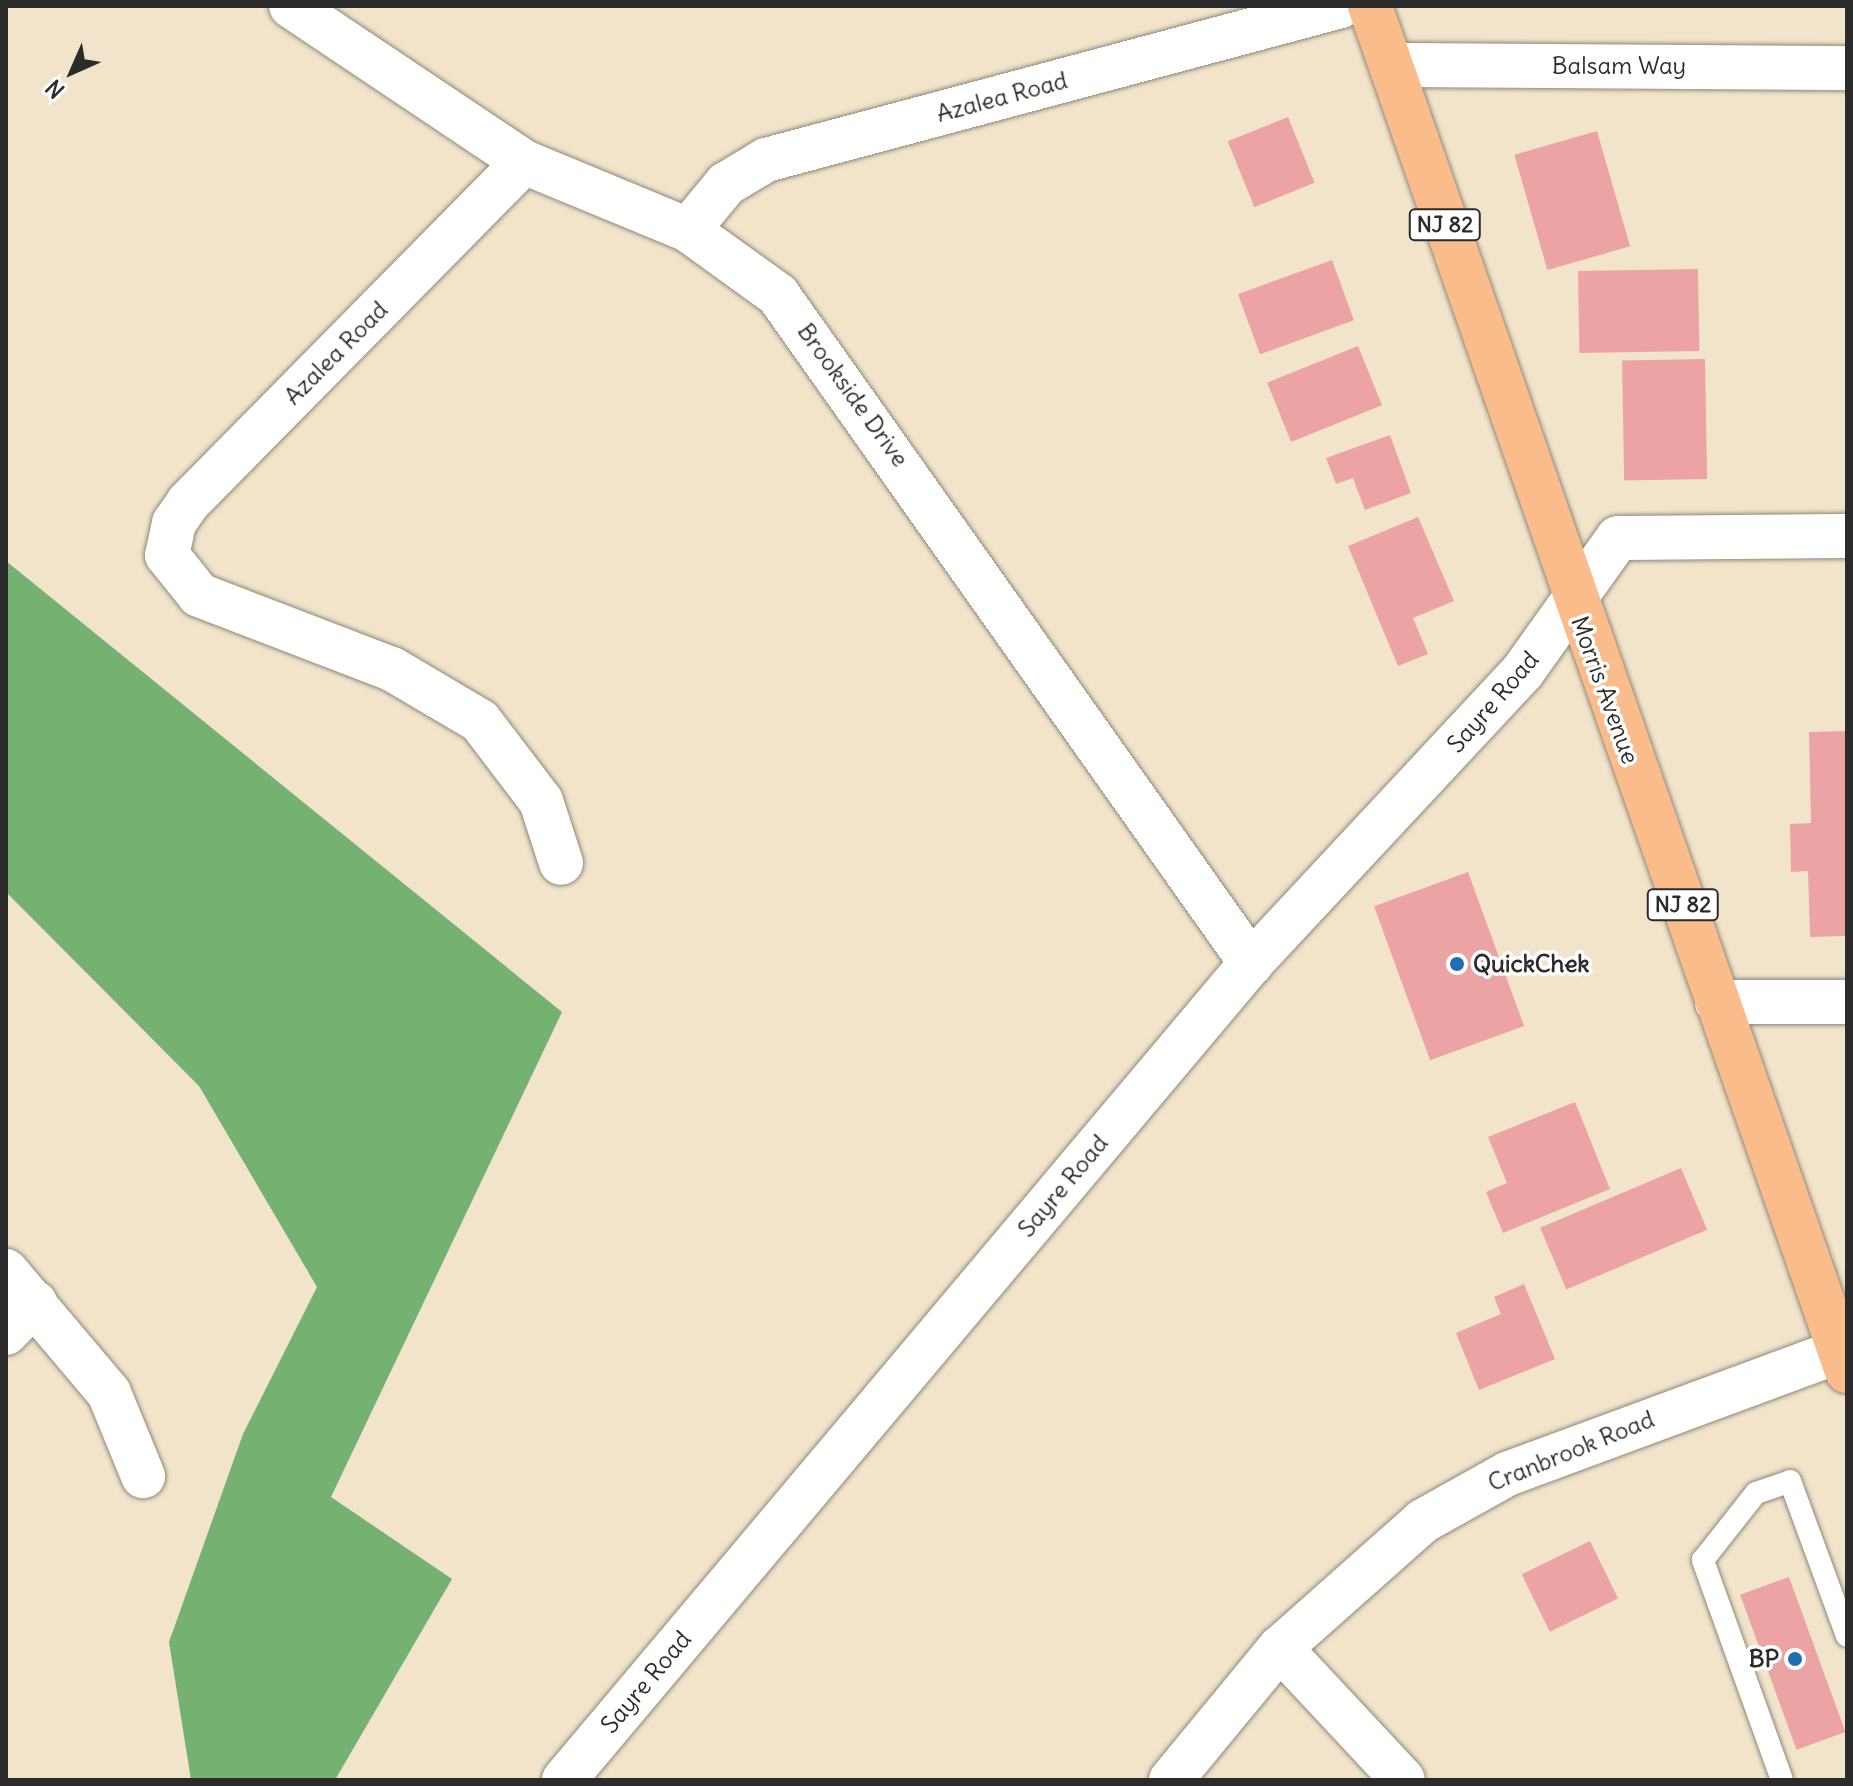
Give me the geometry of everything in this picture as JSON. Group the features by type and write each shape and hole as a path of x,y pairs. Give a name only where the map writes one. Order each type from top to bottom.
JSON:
{"main road":[{"name":"Morris Avenue","path":"1370,6 1573,603 1844,1361"}],"street":[{"name":"Brookside Drive","path":"291,6 524,162 688,230 778,295 811,333 1251,963"},
{"name":"Azalea Road","path":"688,230 726,184 766,160 1341,6"},
{"name":"Balsam Way","path":"1391,65 1847,68"},
{"name":"Azalea Road","path":"524,162 188,503 174,523 167,555 199,595 392,669 480,721 541,801 561,863"},
{"name":"Sayre Road","path":"564,1780 1251,963 1513,682 1618,538 1847,536"},
{"path":"1717,1002 1847,1002"},
{"path":"6,1271 21,1318 109,1393 143,1476"},
{"name":"Cranbrook Road","path":"1171,1780 1280,1648 1423,1521 1507,1474 1844,1361"},
{"path":"1280,1648 1403,1780"}],"lane":[{"path":"1782,1780 1703,1560 1756,1493 1790,1481 1847,1636"}],"green space":[{"path":"6,561 562,1012 331,1497 452,1579 335,1780 191,1780 169,1642 243,1434 317,1287 199,1086 6,892"}],"building":[{"path":"1288,117 1315,183 1254,207 1228,141"},
{"path":"1597,131 1630,246 1547,270 1514,155"},
{"path":"1332,260 1354,320 1260,354 1238,294"},
{"path":"1698,269 1699,351 1579,353 1578,271"},
{"path":"1358,346 1382,405 1291,442 1267,383"},
{"path":"1705,359 1707,479 1624,480 1622,360"},
{"path":"1390,435 1411,493 1365,510 1353,478 1336,484 1326,458"},
{"path":"1418,517 1454,601 1413,618 1428,654 1398,666 1348,546"},
{"path":"1847,731 1847,936 1810,937 1808,871 1791,872 1790,824 1811,823 1809,732"},
{"path":"1468,872 1524,1026 1430,1060 1374,906"},
{"path":"1575,1102 1610,1189 1503,1233 1486,1192 1507,1183 1488,1137"},
{"path":"1681,1168 1707,1230 1566,1289 1540,1228"},
{"path":"1524,1284 1555,1359 1479,1390 1456,1333 1501,1314 1494,1297"},
{"path":"1590,1541 1618,1599 1550,1632 1522,1574"},
{"path":"1789,1577 1845,1732 1797,1750 1740,1595"}],"place":[{"name":"QuickChek","path":"1457,964"},
{"name":"BP","path":"1795,1659"}]}
